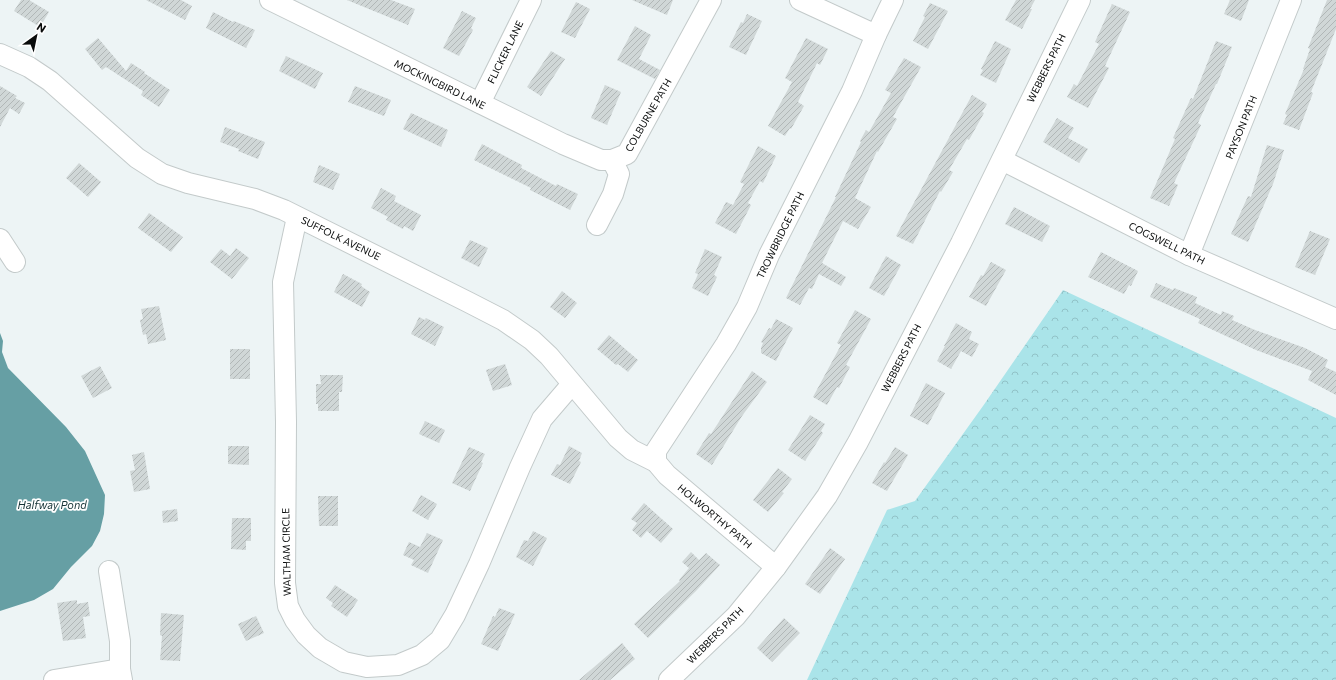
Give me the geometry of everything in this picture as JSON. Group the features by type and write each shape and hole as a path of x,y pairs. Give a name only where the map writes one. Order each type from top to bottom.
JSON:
{"street":[{"name":"MOCKINGBIRD LANE","path":"270,0 563,144 601,160 612,160"},
{"name":"FLICKER LANE","path":"480,103 530,0"},
{"name":"COLBURNE PATH","path":"612,160 627,154 711,0"},
{"path":"800,0 876,35"},
{"name":"TROWBRIDGE PATH","path":"656,462 656,452 726,344 747,307 769,256 852,91 893,0"},
{"name":"WEBBERS PATH","path":"669,680 736,616 776,567 827,496 858,442 961,243 1080,0"},
{"name":"PAYSON PATH","path":"1189,255 1291,0"},
{"name":"SUFFOLK AVENUE","path":"0,54 29,67 50,81 137,158 162,174 188,183 255,198 380,257 503,320 532,340 549,356 618,438 632,450 656,462"},
{"path":"597,225 613,194 619,174 612,160"},
{"name":"COGSWELL PATH","path":"1002,160 1189,255 1335,317"},
{"name":"WALTHAM CIRCLE","path":"297,217 283,282 286,422 285,583 288,606 295,620 320,648 344,662 367,667 398,665 422,655 440,640 455,615 473,577 542,419 572,384"},
{"path":"0,239 15,262"},
{"name":"HOLWORTHY PATH","path":"656,462 668,475 776,567"},
{"path":"54,680 121,674 120,641 109,571"}],"green space":[{"path":"1063,290 1336,418 1336,680 807,680 887,510 915,501"}],"water":[{"name":"Halfway Pond","path":"0,333 3,341 2,352 8,368 66,427 85,451 105,495 104,514 100,531 92,546 71,567 53,589 34,600 0,611"}],"building":[{"path":"21,0 29,0 49,12 40,27 14,11"},
{"path":"146,0 181,0 192,6 185,20"},
{"path":"347,0 391,0 415,9 408,25"},
{"path":"632,0 673,0 667,15"},
{"path":"1016,0 1035,0 1022,29 1005,20"},
{"path":"1230,0 1249,0 1241,21 1224,14"},
{"path":"1327,0 1336,0 1336,29 1311,92 1313,93 1299,130 1283,124 1287,115 1285,114 1304,69 1310,49 1308,48"},
{"path":"576,2 590,9 575,38 561,32"},
{"path":"930,3 948,11 928,49 913,41"},
{"path":"1112,4 1130,12 1105,66 1109,68 1088,108 1067,97 1074,84 1077,86 1099,44 1095,42"},
{"path":"462,11 476,18 471,28 473,30 459,56 443,48"},
{"path":"213,12 233,22 234,21 255,30 246,48 206,28"},
{"path":"747,14 762,21 746,55 729,47 741,22 743,23"},
{"path":"635,26 651,35 639,59 660,70 655,79 617,60"},
{"path":"98,38 126,71 131,63 170,90 159,107 141,95 143,91 106,67 102,70 85,49"},
{"path":"806,38 828,49 820,65 817,63 798,102 804,106 791,129 790,128 785,136 768,126 792,82 785,78"},
{"path":"995,41 1011,49 996,83 980,75 983,70 981,69"},
{"path":"1216,41 1232,47 1217,84 1198,123 1201,125 1174,183 1178,185 1169,206 1150,198 1175,139 1173,138 1191,98 1193,99"},
{"path":"551,51 565,59 541,96 527,87"},
{"path":"286,56 323,73 315,89 279,71"},
{"path":"904,58 921,67 893,117 897,119 878,152 877,151 855,198 871,207 858,229 843,221 822,263 846,277 841,286 819,274 812,289 809,288 800,305 786,298 836,197 861,142 860,141 866,130 869,132 891,93 885,90"},
{"path":"605,85 621,92 607,125 591,118"},
{"path":"0,86 17,96 15,98 25,103 19,114 10,108 0,127"},
{"path":"355,86 391,100 384,116 348,102"},
{"path":"972,95 987,104 982,112 984,113 969,140 967,139 949,170 953,172 941,192 940,191 913,244 896,236"},
{"path":"411,113 448,130 441,147 403,129"},
{"path":"1057,118 1074,128 1068,138 1088,149 1079,163 1043,142"},
{"path":"225,127 265,142 258,159 238,151 239,149 220,142"},
{"path":"482,144 522,165 521,168 556,186 557,184 578,194 570,210 530,190 531,188 474,160"},
{"path":"1267,145 1284,150 1273,184 1248,242 1231,234 1248,196 1251,197"},
{"path":"758,146 776,156 763,183 760,181 748,203 751,205 736,234 715,223 726,202 733,205 744,184 740,182"},
{"path":"79,163 101,182 88,197 66,178"},
{"path":"319,165 340,174 333,190 313,182"},
{"path":"381,188 396,196 394,201 421,215 413,231 404,226 403,229 386,220 388,217 371,208"},
{"path":"1014,207 1050,226 1042,242 1005,224"},
{"path":"149,213 183,237 171,252 138,228"},
{"path":"1310,231 1330,239 1315,275 1295,267"},
{"path":"470,240 488,248 479,267 461,258"},
{"path":"236,248 249,258 232,279 210,262 221,249 230,256"},
{"path":"705,249 722,257 714,275 717,277 708,296 692,288 698,274 695,273"},
{"path":"1101,252 1138,271 1131,286 1129,285 1124,294 1088,277"},
{"path":"886,256 901,265 884,296 869,288"},
{"path":"991,262 1006,270 986,306 969,297 981,275 983,276"},
{"path":"343,274 362,284 361,286 370,292 362,307 334,292"},
{"path":"1156,283 1197,297 1195,303 1221,315 1222,311 1234,316 1232,320 1305,348 1328,360 1325,367 1336,372 1336,395 1308,380 1312,371 1256,350 1198,323 1200,319 1150,297"},
{"path":"562,291 577,303 565,318 550,307"},
{"path":"159,306 166,340 148,344 146,334 143,335 140,320 143,319 141,309"},
{"path":"855,310 871,319 846,365 850,367 839,388 837,387 827,405 813,397 841,345 837,343"},
{"path":"419,317 425,320 426,318 444,327 435,346 411,334"},
{"path":"776,319 793,328 776,361 761,353 763,343 761,342 769,328 771,329"},
{"path":"956,323 972,332 969,339 979,344 972,357 961,351 951,369 937,361"},
{"path":"609,335 638,360 628,372 618,364 616,365 597,349"},
{"path":"230,349 250,349 250,379 230,379"},
{"path":"505,364 512,385 493,391 486,370"},
{"path":"100,366 112,388 93,398 81,376"},
{"path":"752,371 767,382 742,416 712,465 696,454 709,433 711,434"},
{"path":"320,375 343,375 342,392 339,392 339,411 318,411 318,404 316,404 316,384 321,384"},
{"path":"926,383 945,393 928,425 910,416"},
{"path":"810,415 825,424 821,431 823,433 805,461 788,450"},
{"path":"425,421 445,430 439,443 419,434"},
{"path":"228,446 249,446 249,465 228,464"},
{"path":"569,446 582,453 579,461 581,462 570,484 551,475 557,464 560,465"},
{"path":"469,447 485,454 481,462 483,463 470,491 452,483"},
{"path":"895,447 908,455 887,491 872,483"},
{"path":"144,452 150,489 134,492 130,471 135,470 132,455"},
{"path":"778,468 792,479 782,492 784,493 768,512 753,500"},
{"path":"421,495 437,504 428,520 412,511"},
{"path":"318,496 338,496 338,526 319,526"},
{"path":"644,503 673,529 661,543 647,531 641,538 632,530 637,523 631,519"},
{"path":"177,509 178,521 163,523 162,511"},
{"path":"232,518 251,518 251,541 246,541 246,550 231,549"},
{"path":"533,531 547,538 533,566 516,557 524,540 528,541"},
{"path":"427,533 443,540 428,573 411,565 414,560 403,555 409,542 420,547"},
{"path":"830,548 845,559 820,594 805,584"},
{"path":"691,552 699,560 706,553 720,565 648,638 634,624 680,581 679,580 689,568 682,562"},
{"path":"335,585 358,600 347,617 331,606 333,603 326,598"},
{"path":"77,600 77,604 88,602 90,616 83,617 86,638 63,641 57,603"},
{"path":"499,608 515,614 498,651 481,644 493,616 495,617"},
{"path":"161,613 184,615 180,661 160,660 162,636 160,635"},
{"path":"256,616 264,633 246,641 238,624"},
{"path":"784,618 800,633 772,662 757,648"},
{"path":"622,643 635,659 610,680 579,680"}]}
